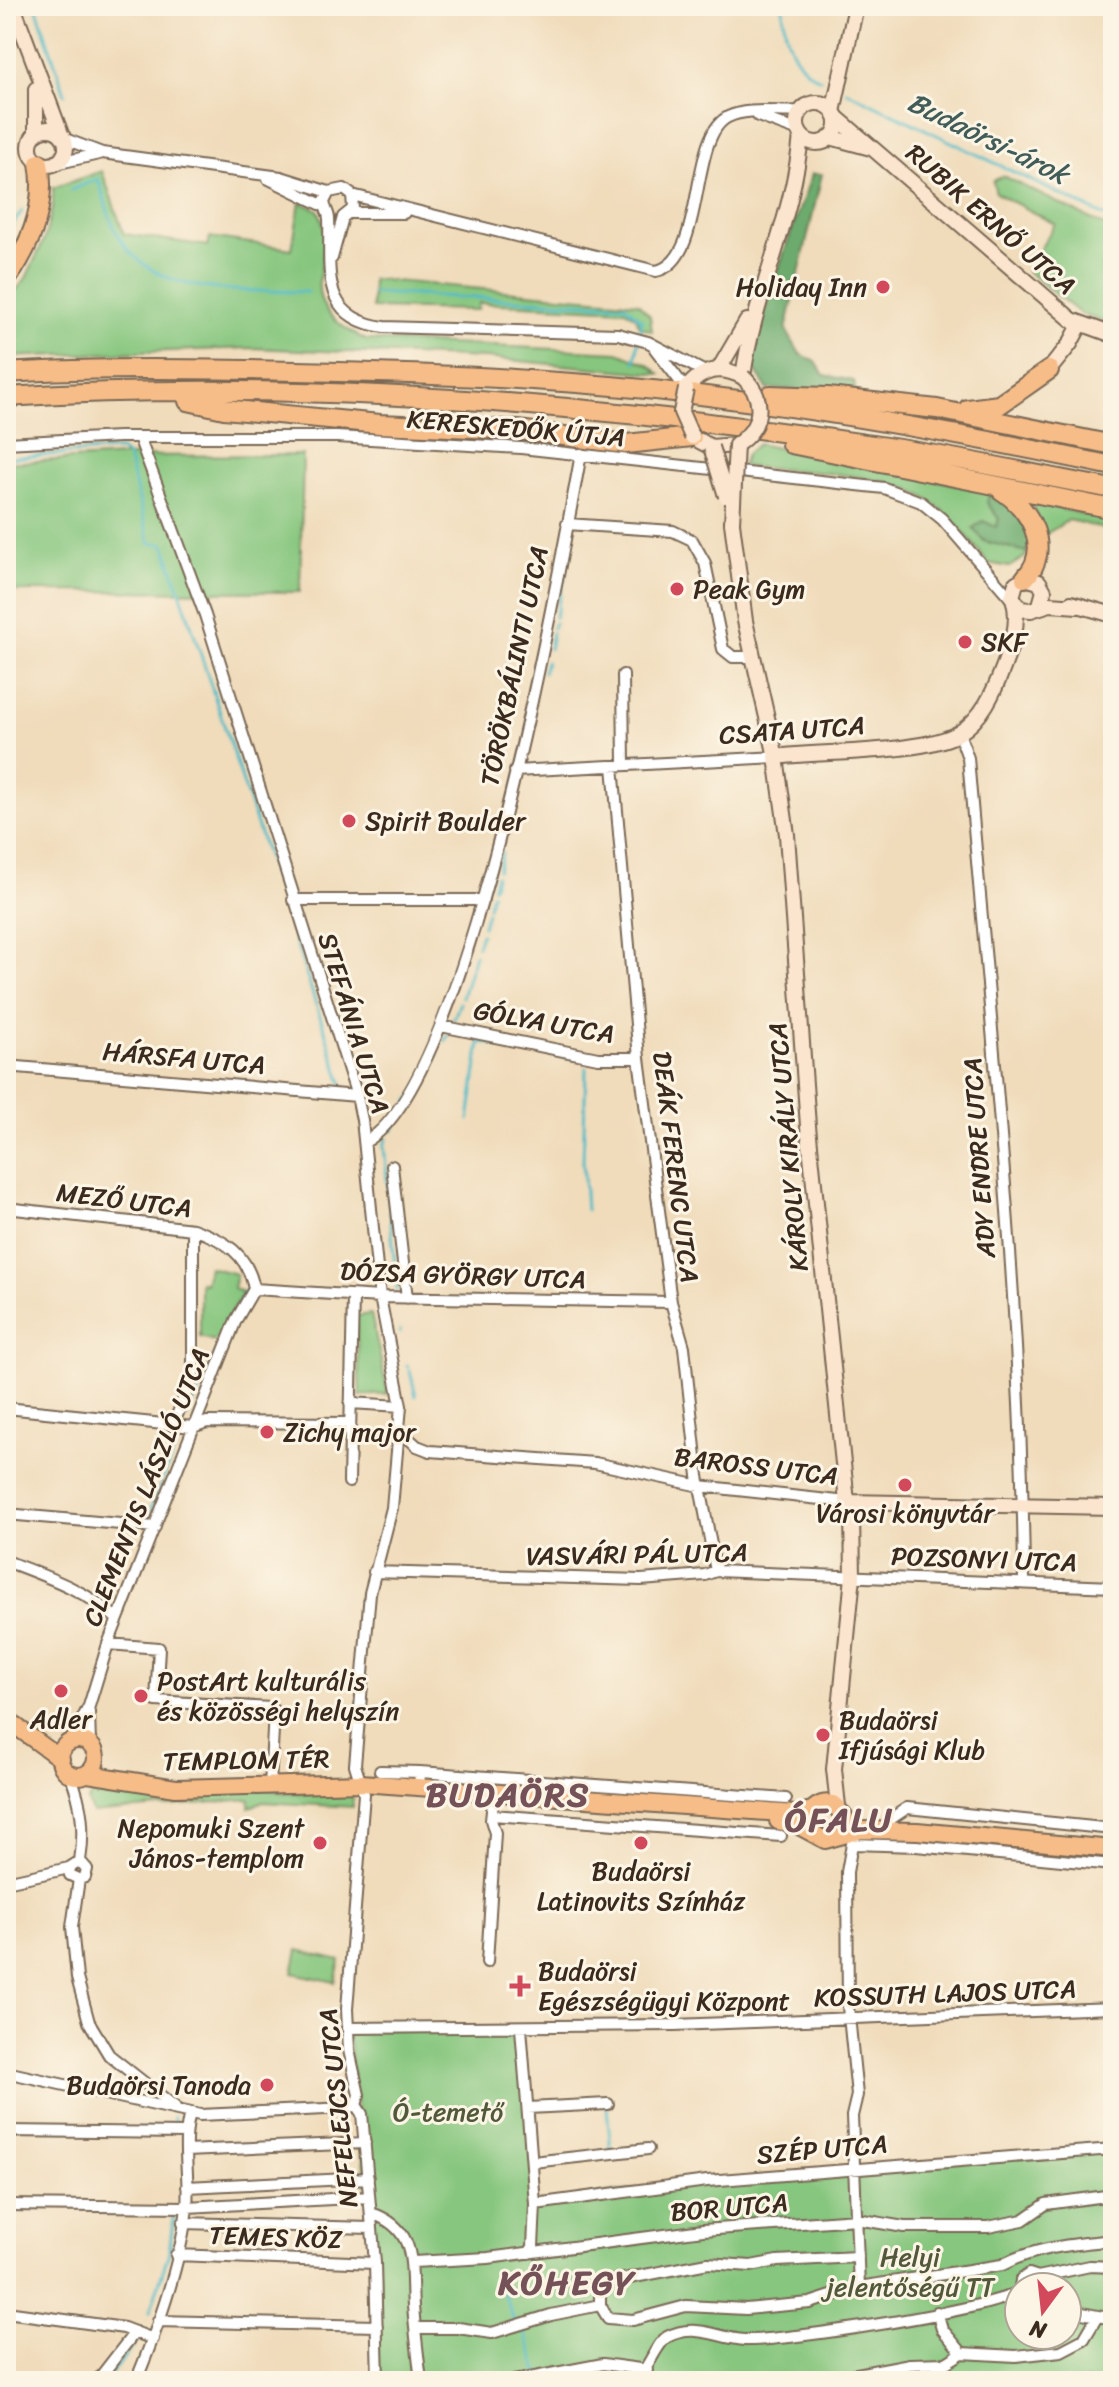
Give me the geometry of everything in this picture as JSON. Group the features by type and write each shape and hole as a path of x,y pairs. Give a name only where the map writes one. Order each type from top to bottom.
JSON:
{"highway":[{"path":"6,280 24,250 38,217 43,188 39,163"},
{"path":"6,373 215,369 359,372 534,382 736,399 907,425 1113,466"},
{"path":"937,409 984,409 999,405 1049,370"},
{"path":"6,397 282,393 723,425 895,448 1113,489"},
{"path":"154,394 224,409 380,424 518,430 626,444 692,437"},
{"path":"736,399 777,395 815,396 937,409 1113,445"},
{"path":"723,425 827,453 1113,509"},
{"path":"992,485 1015,499 1031,518 1037,551 1033,567 1022,579"}],"main road":[{"path":"6,1719 81,1765"},
{"path":"23,1729 69,1740"},
{"path":"69,1740 81,1765"},
{"path":"69,1740 81,1765"},
{"name":"TEMPLOM TÉR","path":"81,1765 132,1782 176,1788 420,1779 494,1793 680,1808"},
{"path":"811,1832 808,1819 816,1807"},
{"path":"680,1808 796,1814 816,1807 841,1810 917,1831"},
{"path":"680,1808 795,1824 825,1840 846,1840 861,1830 917,1831 1113,1849"},
{"path":"841,1810 846,1840"}],"street":[{"path":"13,6 35,73 63,136 66,152 59,163"},
{"path":"793,192 836,126 834,114 856,6"},
{"path":"743,377 761,292 793,192 800,133 807,107 844,58"},
{"path":"35,73 39,113 30,149 39,163 49,166 102,153"},
{"path":"36,134 48,129 102,153 258,173 329,192 340,188 352,195 418,214 645,271 664,270 681,252 715,131 725,118 824,105 834,114"},
{"path":"753,114 800,133 810,141 826,140"},
{"name":"RUBIK ERNŐ UTCA","path":"834,114 1080,325 1113,335"},
{"name":"RUBIK ERNŐ UTCA","path":"826,140 871,148"},
{"path":"258,173 327,210 346,215 418,214"},
{"path":"329,192 329,275 338,303 356,320 370,325 600,332 648,342 712,370 743,377 756,391 760,411 755,428 736,445 711,447 692,437 681,412 686,389 712,370 761,292"},
{"path":"329,275 346,215 354,204 352,195"},
{"name":"RUBIK ERNŐ UTCA","path":"1049,370 1070,344 1080,325"},
{"path":"648,342 675,371 686,389"},
{"name":"KERESKEDŐK ÚTJA","path":"6,443 139,437 337,437 581,454 900,492 942,519 1014,602"},
{"name":"STEFÁNIA UTCA","path":"139,437 183,548 357,1096 365,1142 380,1297 401,1406 392,1508 374,1572 355,1765 361,1783"},
{"path":"732,523 736,445"},
{"path":"711,447 732,523"},
{"name":"TÖRÖKBÁLINTI UTCA","path":"365,1142 386,1124 441,1026 483,900 515,771 581,454"},
{"name":"KÁROLY KIRÁLY UTCA","path":"732,523 739,584 752,657 776,757 787,835 810,1141 847,1502 852,1514 853,1576 834,1769 841,1810"},
{"path":"567,524 673,531 692,540 705,563 723,649 733,657 752,657"},
{"path":"959,733 988,701 1013,638 1038,602 1035,579 1004,580 987,573"},
{"path":"1013,638 1013,587 1022,579"},
{"path":"1014,602 1021,609 1038,602 1078,606 1113,615"},
{"name":"DEÁK FERENC UTCA","path":"623,675 619,766 639,1058 671,1302 684,1347 700,1486 716,1571"},
{"name":"CSATA UTCA","path":"515,771 776,757 928,744 959,733"},
{"name":"ADY ENDRE UTCA","path":"959,733 968,758 990,1011 1014,1327 1024,1505 1024,1582"},
{"path":"293,900 483,900"},
{"name":"GÓLYA UTCA","path":"441,1026 598,1058 639,1058"},
{"name":"HÁRSFA UTCA","path":"6,1066 357,1096"},
{"path":"392,1166 407,1298"},
{"name":"MEZŐ UTCA","path":"6,1208 193,1229 227,1243 237,1251 252,1278 254,1289"},
{"name":"CLEMENTIS LÁSZLÓ UTCA","path":"174,1423 193,1375 193,1229"},
{"name":"DÓZSA GYÖRGY UTCA","path":"254,1289 407,1298 671,1302"},
{"name":"CLEMENTIS LÁSZLÓ UTCA","path":"80,1861 83,1839 81,1765 89,1706 117,1619 236,1320 254,1289"},
{"path":"349,1482 353,1296"},
{"path":"350,1403 401,1406"},
{"path":"6,1408 193,1427 207,1422 348,1423"},
{"name":"BAROSS UTCA","path":"400,1431 417,1446 430,1451 595,1463 700,1486 847,1502 1113,1507"},
{"path":"6,1514 155,1527"},
{"path":"6,1561 50,1578 101,1604 117,1619"},
{"name":"VASVÁRI PÁL UTCA","path":"374,1572 613,1580 705,1575 716,1571 853,1576"},
{"name":"POZSONYI UTCA","path":"853,1576 1113,1587"},
{"path":"108,1644 157,1647 160,1653 156,1701 271,1708 274,1711 270,1786"},
{"name":"CLEMENTIS LÁSZLÓ UTCA","path":"69,1740 89,1706"},
{"name":"KÁROLY KIRÁLY UTCA","path":"816,1807 834,1769"},
{"path":"380,1771 420,1779 786,1799"},
{"name":"NEFELEJCS UTCA","path":"361,1783 364,1794 363,1826 347,2028 359,2095 356,2105 362,2114 365,2143 375,2263 378,2381"},
{"path":"487,1962 495,1833 492,1815 494,1793"},
{"path":"888,1825 889,1820 907,1808 1113,1829"},
{"path":"492,1815 781,1836"},
{"path":"859,2287 852,2116 857,2095 851,2018 846,1840 1113,1865"},
{"path":"6,1882 69,1868 80,1861 87,1869 85,1877 79,1879 70,1875 69,1868"},
{"path":"79,1879 72,1949 89,2022 109,2055 175,2107"},
{"name":"KOSSUTH LAJOS UTCA","path":"347,2028 521,2028 1113,2008"},
{"path":"521,2028 535,2204 533,2247 529,2253"},
{"path":"6,2072 175,2107 190,2113 342,2109 356,2105"},
{"path":"528,2108 608,2104"},
{"path":"136,2381 153,2339 187,2207 186,2133 190,2113"},
{"path":"6,2131 186,2133"},
{"path":"186,2151 365,2143"},
{"path":"533,2162 648,2149"},
{"name":"SZÉP UTCA","path":"535,2204 707,2181 1113,2149"},
{"path":"187,2187 368,2178"},
{"name":"BOR UTCA","path":"413,2262 529,2253 703,2230 857,2219 904,2227 988,2227 1023,2220 1046,2204 1113,2195"},
{"path":"6,2205 187,2207 369,2197"},
{"path":"371,2213 392,2223 400,2231 413,2262 415,2328 421,2381"},
{"path":"183,2223 372,2228"},
{"path":"857,2257 777,2261 751,2266 723,2262 690,2266 608,2282 600,2291 600,2305 608,2318 620,2321 686,2306 746,2309 810,2303 859,2287 1002,2265 1015,2258 1069,2245 1113,2240"},
{"name":"TEMES KÖZ","path":"176,2255 375,2263"},
{"path":"1074,2271 1090,2266 1113,2267"},
{"path":"636,2381 647,2370 663,2341 684,2331 710,2331 744,2340 798,2338 972,2307 1003,2295"},
{"path":"415,2328 458,2328 492,2333 551,2315 600,2305"},
{"path":"6,2312 135,2332 153,2339"},
{"path":"937,2312 942,2329 962,2353"},
{"path":"1083,2314 1113,2319"},
{"path":"820,2381 910,2364 946,2363 962,2353 1016,2356 1067,2349 1084,2339 1097,2317"},
{"path":"158,2321 377,2326"},
{"path":"97,2381 135,2332"},
{"path":"514,2381 603,2364 647,2370"}],"green space":[{"path":"102,171 124,234 208,246 210,237 292,249 300,202 318,210 324,229 319,294 325,309 340,324 366,340 618,352 648,364 660,374 485,358 252,348 6,357 6,303 26,278 44,240 53,206 53,188"},
{"path":"812,174 822,174 786,330 800,354 816,362 824,375 854,381 856,392 767,389 754,367 767,304"},
{"path":"1003,176 1113,230 1113,325 1081,314 1027,271 1055,224 996,193 993,181"},
{"path":"372,279 638,303 650,316 652,331 640,327 636,317 625,310 479,303 478,310 372,308"},
{"path":"758,444 989,491 988,503 999,519 996,528 983,522 984,541 1027,552 1025,557 1009,567 988,563 945,513 925,497 896,485 853,476 742,466 746,454"},
{"path":"303,455 300,592 6,591 6,463 124,456"},
{"path":"989,491 1013,503 1031,536 1027,552 984,541 973,528 983,521 996,527 999,519 987,503"},
{"path":"1031,502 1113,521 1113,531 1069,520 1044,535"},
{"path":"209,1267 236,1274 233,1289 243,1292 215,1341 200,1337 200,1282 205,1283"},
{"path":"371,1314 388,1394 360,1396 356,1316"},
{"path":"96,1787 108,1789 107,1794 113,1796 182,1796 267,1789 286,1793 348,1793 352,1795 353,1807 261,1802 249,1808 250,1799 92,1813 88,1801"},
{"path":"298,1950 340,1960 335,1982 293,1973"},
{"name":"Helyi jelentőségű TT","path":"347,2028 521,2028 535,2203 672,2185 1113,2149 1113,2381 378,2381 375,2263"}],"waterway":[{"path":"36,6 65,94"},
{"name":"Budaörsi-árok","path":"783,6 785,28 796,58 820,79"},
{"name":"Budaörsi-árok","path":"846,91 1113,220"},
{"path":"71,190 98,179 113,226 132,254 152,270 175,280 227,290 307,292"},
{"path":"6,234 22,211"},
{"path":"372,293 625,305 642,321 635,362"},
{"path":"6,458 113,450 120,450 128,457 150,543 163,544 166,549 342,1083"},
{"path":"569,560 573,545"},
{"path":"558,604 566,572"},
{"path":"555,617 558,607"},
{"path":"553,628 554,623"},
{"path":"549,649 552,633"},
{"path":"543,672 546,662"},
{"path":"516,795 519,786"},
{"path":"510,819 513,808"},
{"path":"498,870 502,853"},
{"path":"493,887 496,876"},
{"path":"488,907 492,893"},
{"path":"483,926 487,912"},
{"path":"477,946 481,934"},
{"path":"462,997 475,955"},
{"path":"454,1018 460,1003"},
{"path":"445,1041 448,1035"},
{"path":"469,1120 480,1042 576,1059"},
{"path":"427,1071 437,1054"},
{"path":"586,1068 583,1161 586,1210"},
{"path":"415,1093 423,1078"},
{"path":"393,1130 411,1098"},
{"path":"387,1139 384,1145 397,1290"},
{"path":"187,1417 246,1290"},
{"path":"410,1371 416,1396"},
{"path":"147,1518 179,1438"},
{"path":"607,2107 611,2151"},
{"path":"173,2117 178,2128"},
{"path":"150,2312 169,2252 174,2214"},
{"path":"495,2271 515,2323"},
{"path":"523,2327 539,2374"},
{"path":"105,2381 137,2341"}],"place":[{"name":"Holiday Inn","path":"883,287"},
{"name":"Peak Gym","path":"677,589"},
{"name":"SKF","path":"965,642"},
{"name":"Spirit Boulder","path":"349,821"},
{"name":"Zichy major","path":"267,1432"},
{"name":"Városi könyvtár","path":"905,1485"},
{"name":"Adler","path":"61,1691"},
{"name":"PostArt kulturális és közösségi helyszín","path":"141,1696"},
{"name":"Budaörsi Ifjúsági Klub","path":"823,1735"},
{"name":"Nepomuki Szent János-templom","path":"320,1843"},
{"name":"Budaörsi Latinovits Színház","path":"641,1843"},
{"name":"Budaörsi Egészségügyi Központ","path":"520,1986"},
{"name":"Budaörsi Tanoda","path":"267,2085"}],"district":[{"name":"BUDAÖRS","path":"508,1795"},
{"name":"ÓFALU","path":"839,1820"},
{"name":"KŐHEGY","path":"567,2283"}],"park label":[{"name":"Ó-temető","path":"448,2112"}]}
